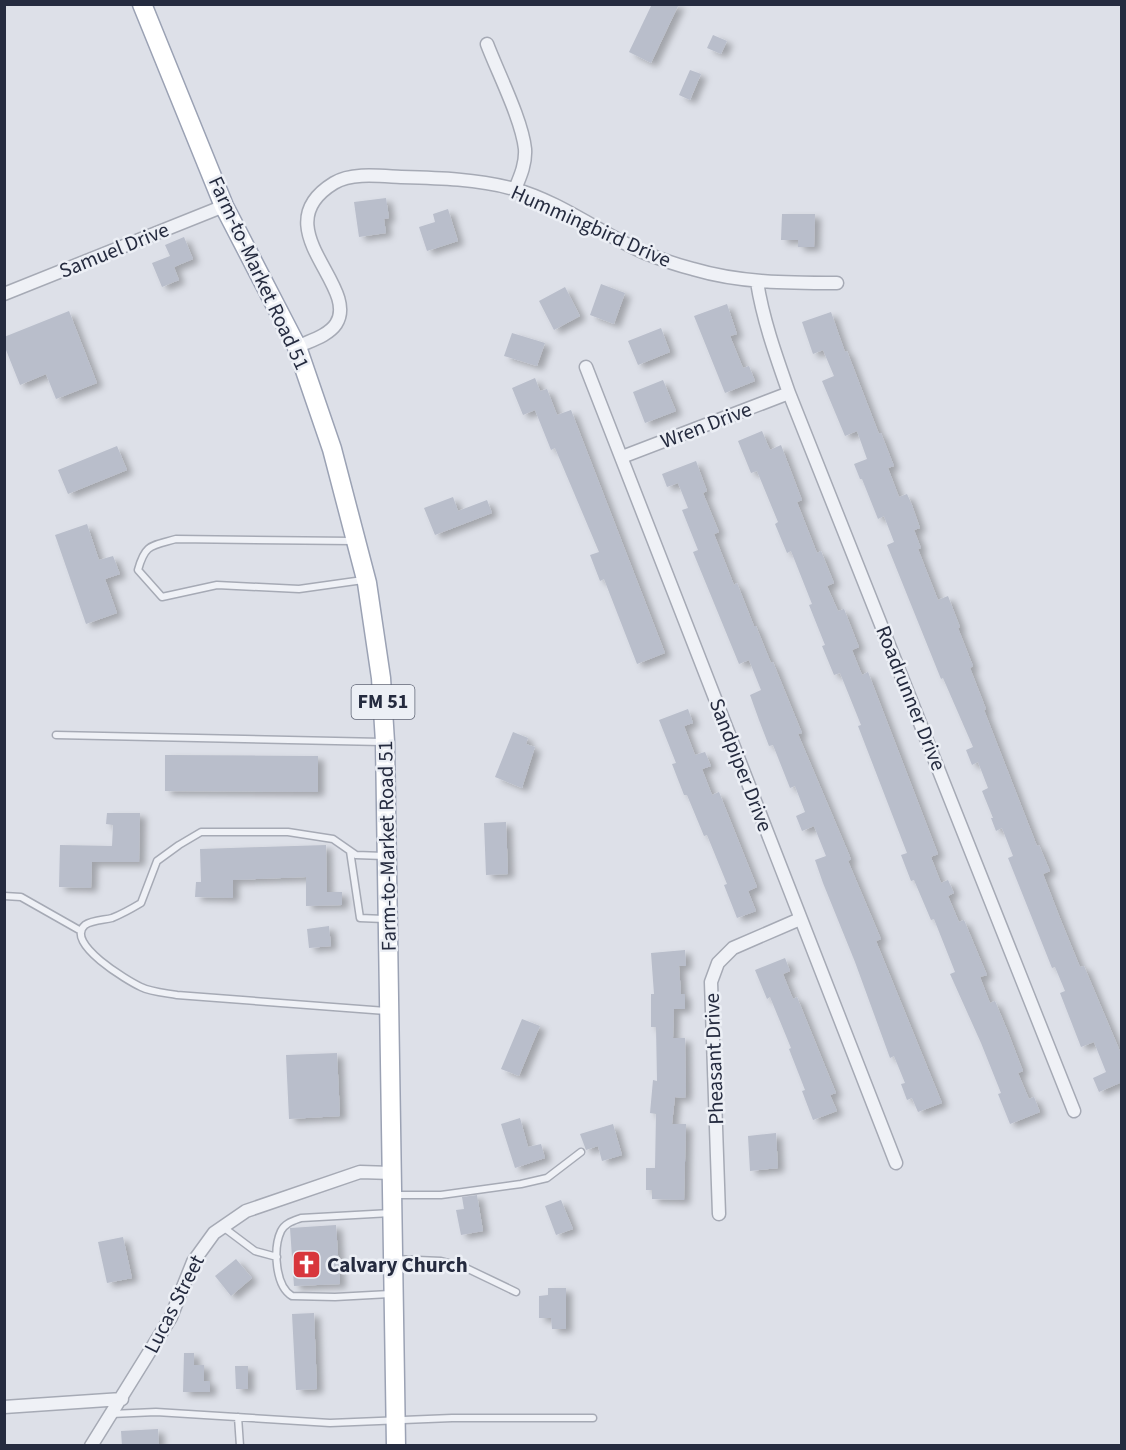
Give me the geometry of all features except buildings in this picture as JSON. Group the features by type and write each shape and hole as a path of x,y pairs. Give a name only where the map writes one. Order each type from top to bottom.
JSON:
{"main road":[{"name":"Farm-to-Market Road 51","path":"142,4 224,206 297,347 332,449 366,579 381,678 386,742 396,1446"}],"street":[{"path":"487,44 520,128 525,150 524,169 515,189"},
{"name":"Hummingbird Drive","path":"297,347 326,334 336,324 341,310 307,228 309,212 318,195 336,182 355,177 456,179 515,189 556,206 645,253 694,270 756,282 837,283"},
{"name":"Samuel Drive","path":"4,294 224,206"},
{"name":"Roadrunner Drive","path":"756,282 774,353 789,393 1074,1111"},
{"name":"Sandpiper Drive","path":"586,367 896,1163"},
{"name":"Wren Drive","path":"622,457 789,393"},
{"name":"Pheasant Drive","path":"719,1214 711,982 718,963 733,948 800,919"},
{"name":"Lucas Street","path":"91,1446 171,1317 193,1262 214,1233 246,1211 360,1172 392,1173"},
{"path":"4,1407 122,1399"}],"lane":[{"path":"356,542 176,539 154,545 143,553 138,570 162,597 217,585 299,589 366,579"},
{"path":"56,735 386,742"},
{"path":"387,856 356,855 333,839 288,832 201,832 157,861 141,903 118,915 86,925 81,931 81,939 86,948 117,974 143,988 177,995 390,1011"},
{"path":"350,851 360,918 388,920"},
{"path":"4,896 21,897 81,931"},
{"path":"394,1294 335,1297 292,1296 281,1285 277,1269 281,1230 289,1222 301,1218 548,1179 581,1152"},
{"path":"223,1227 255,1251 277,1257"},
{"path":"393,1259 441,1261 464,1267 516,1292"},
{"path":"111,1414 156,1412 330,1423 452,1418 593,1418"},
{"path":"238,1417 240,1446"}],"place":[{"name":"Calvary Church","path":"306,1265"}]}
